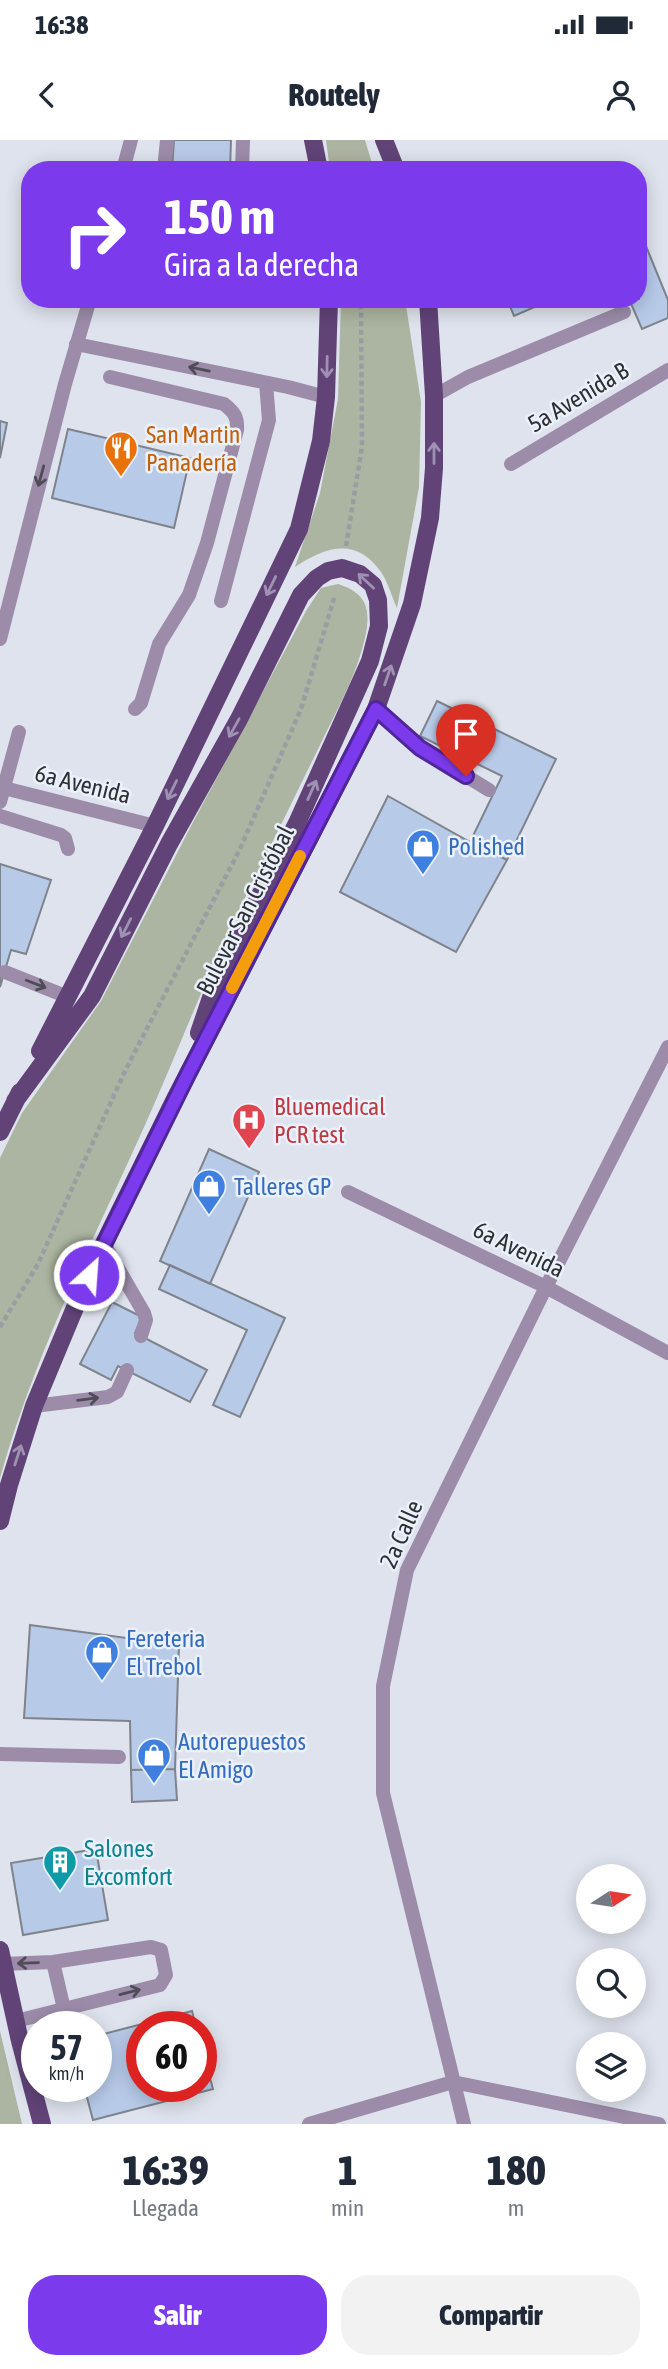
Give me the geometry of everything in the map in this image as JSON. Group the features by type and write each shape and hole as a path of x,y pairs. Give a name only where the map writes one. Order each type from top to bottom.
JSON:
{"main road":[{"path":"313,140 317,161"},
{"path":"384,140 392,161"},
{"path":"0,1132 155,826 299,529 321,441 326,397 329,308"},
{"name":"Bulevar San Cristóbal","path":"0,1521 34,1406 104,1244 175,1099 376,709 412,604 430,518 434,468 434,396 429,308"},
{"path":"15,1101 92,996 169,844 239,719 301,594 328,571 342,568 360,574 373,585 378,600 379,626 370,661 298,821 218,977 175,1099"},
{"path":"2,1957 42,2124"}],"street":[{"path":"125,161 131,140"},
{"path":"165,161 167,140"},
{"path":"242,161 243,140"},
{"path":"0,639 58,410 87,308"},
{"path":"434,396 468,377 624,312"},
{"path":"76,344 326,397"},
{"name":"5a Avenida B","path":"511,464 668,370"},
{"path":"110,377 224,404 233,411 238,420 207,543 188,596 159,644 141,704 135,709"},
{"path":"221,601 269,420 266,383"},
{"path":"376,709 420,748 489,790"},
{"path":"2,792 19,732"},
{"name":"6a Avenida","path":"2,792 155,826"},
{"path":"0,816 61,835 65,838 68,849"},
{"path":"5,972 68,997"},
{"name":"2a Calle","path":"464,2124 383,1793 383,1686 407,1570 668,1047"},
{"name":"6a Avenida","path":"348,1192 546,1287 668,1353"},
{"path":"104,1244 144,1313 146,1320 141,1336"},
{"path":"34,1406 108,1397 117,1392 127,1370"},
{"path":"0,1754 119,1757"},
{"path":"2,1957 53,1962 151,1947 161,1950 166,1975 160,1985 16,2021"},
{"path":"53,1962 64,2009"},
{"path":"309,2124 453,2082 659,2124"}],"path":[{"path":"0,1327 38,1264 125,1071 240,849 301,709 342,568 362,447 361,308"}],"green space":[{"path":"326,140 365,140 371,161 329,161"},
{"path":"341,308 406,308 421,402 419,487 397,608 381,572 362,554 341,548 330,550 295,567 320,493 338,399"},
{"path":"338,584 358,594 367,611 364,642 354,672 226,938 47,1342 0,1478 0,1158 22,1113 101,1001 306,611 321,588"},
{"path":"0,2031 22,2124 0,2124"}],"building":[{"path":"174,140 231,140 230,161 173,161"},
{"path":"647,249 668,300 668,318 642,329 633,308 647,308"},
{"path":"511,308 532,308 514,316"},
{"path":"0,421 7,423 0,458"},
{"name":"San Martin Panadería","path":"68,429 190,458 174,528 52,498"},
{"path":"437,701 556,759 507,860 470,842 502,776 420,736"},
{"name":"Polished","path":"388,796 507,860 456,952 340,892"},
{"path":"0,864 51,880 26,954 11,950 0,987"},
{"name":"Talleres GP","path":"209,1149 259,1172 210,1284 160,1261"},
{"path":"170,1265 285,1318 240,1417 213,1405 247,1330 159,1289"},
{"path":"112,1302 142,1317 135,1333 207,1370 190,1402 118,1366 111,1380 80,1364"},
{"name":"Fereteria El Trebol","path":"30,1625 179,1645 175,1769 131,1770 130,1721 24,1718"},
{"name":"Autorepuestos El Amigo","path":"175,1769 177,1800 132,1802 131,1770"},
{"name":"Salones Excomfort","path":"96,1849 108,1920 23,1935 11,1863"},
{"path":"126,2028 126,2102 163,2102 93,2120 88,2102 112,2102 112,2032"}],"slow traffic":[{"path":"232,988 300,856"}],"place":[{"name":"San Martin Panadería","path":"121,478"},
{"name":"Polished","path":"423,876"},
{"name":"Bluemedical PCR test","path":"249,1150"},
{"name":"Talleres GP","path":"209,1216"},
{"name":"Fereteria El Trebol","path":"102,1682"},
{"name":"Autorepuestos El Amigo","path":"154,1785"},
{"name":"Salones Excomfort","path":"60,1892"}],"route":[{"path":"89,1275 188,1074 376,709 420,748 466,776"}]}
